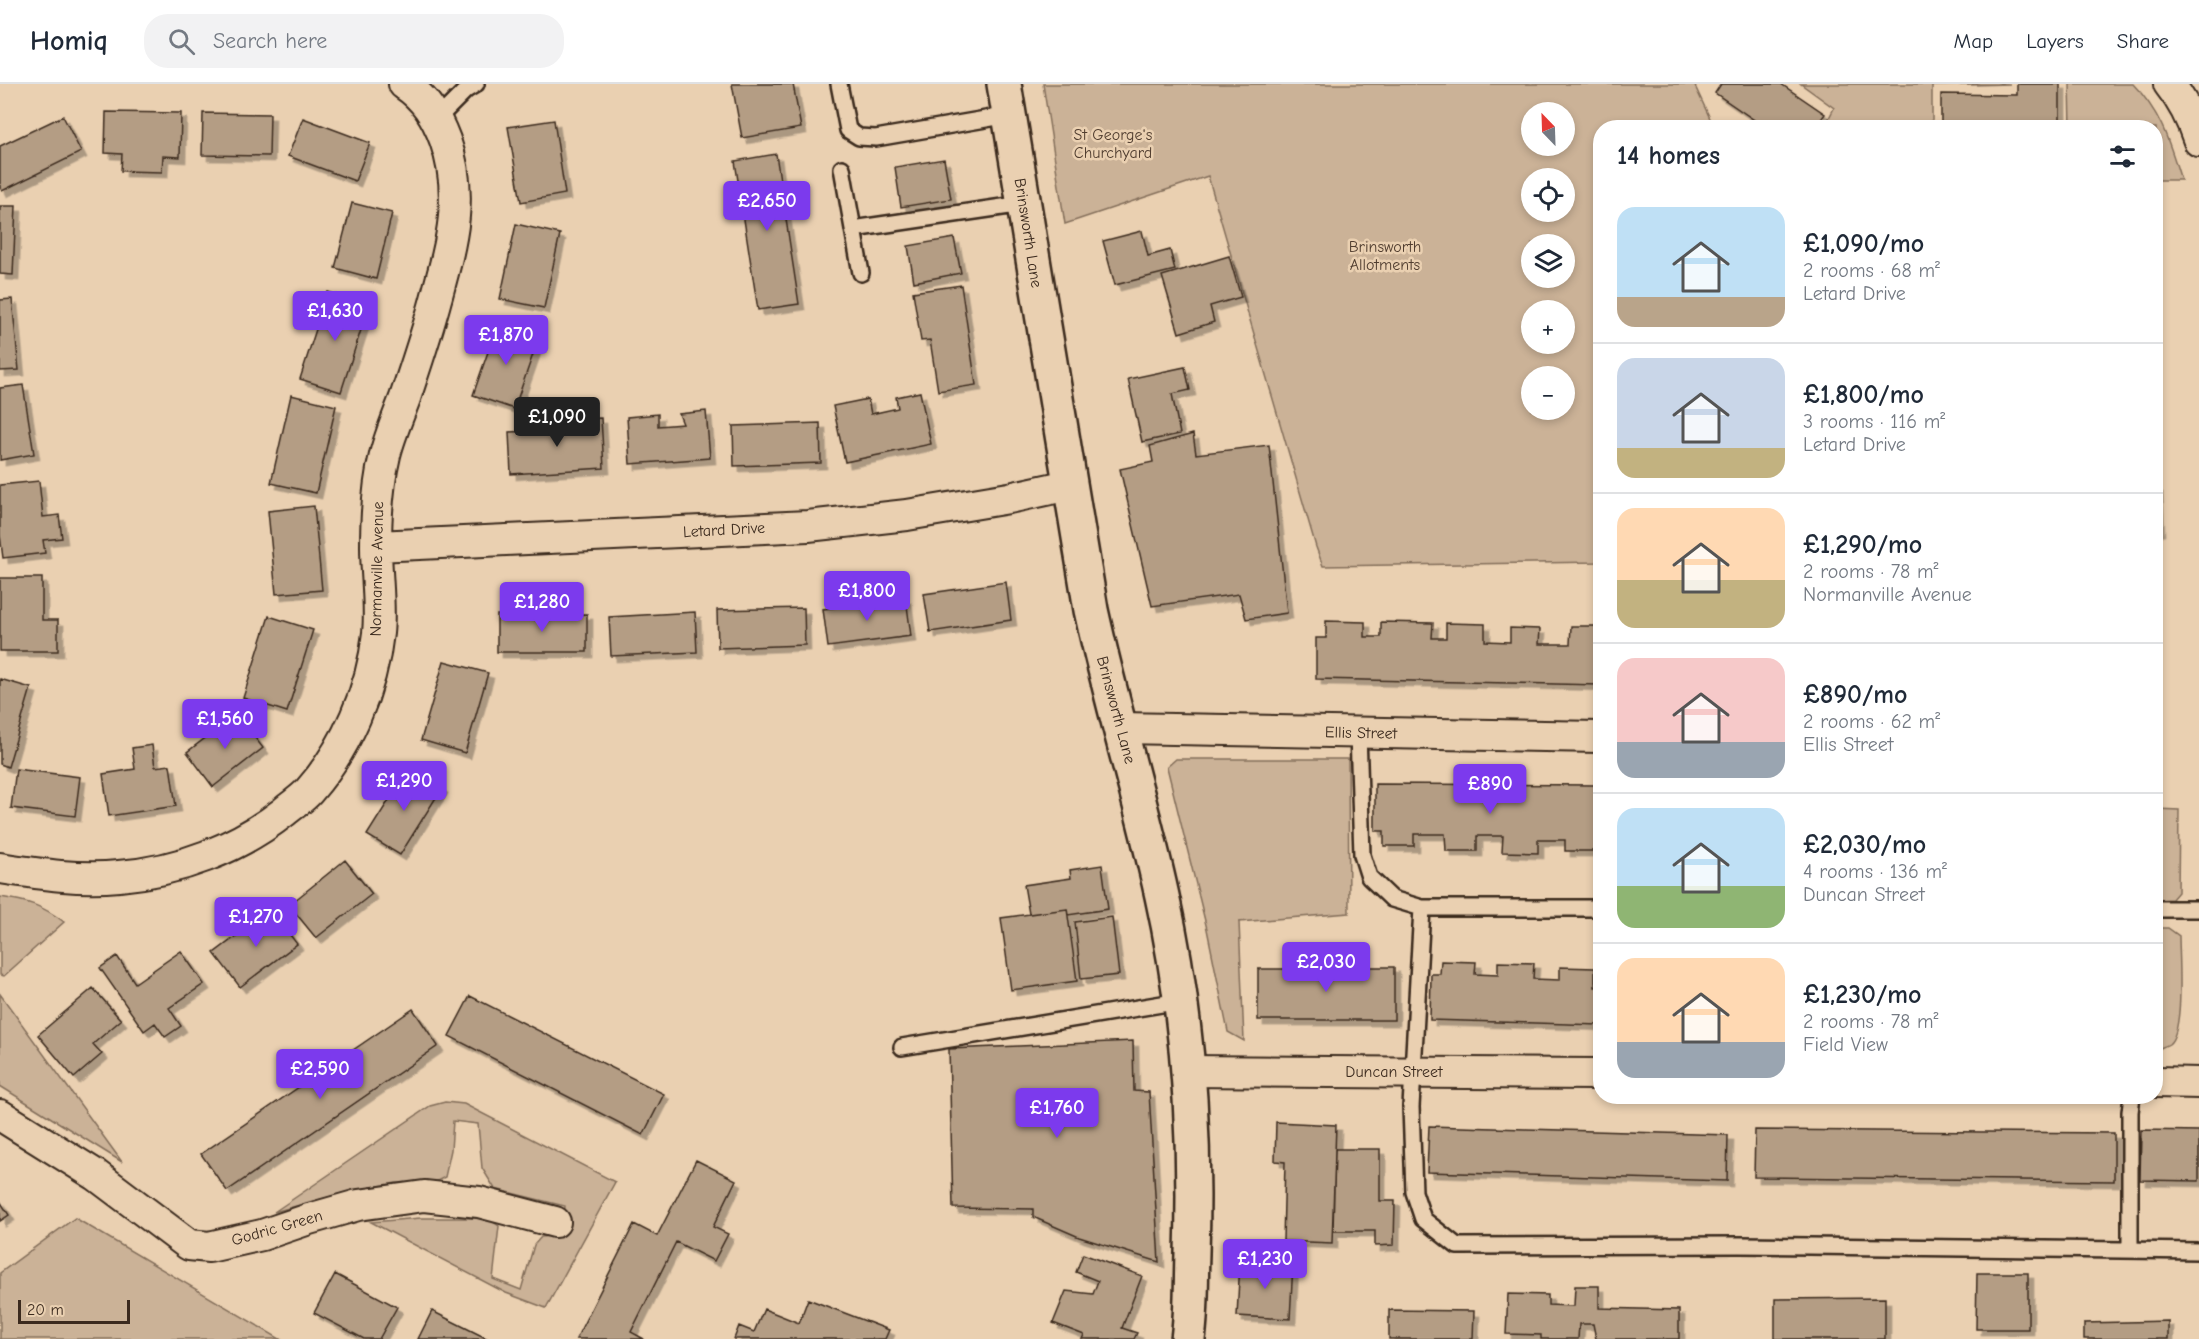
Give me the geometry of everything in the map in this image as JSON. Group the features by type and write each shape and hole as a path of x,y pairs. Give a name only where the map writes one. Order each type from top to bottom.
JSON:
{"street":[{"path":"2169,84 2179,96 2199,141"},
{"name":"Normanville Avenue","path":"0,868 66,877 119,877 199,859 239,842 271,822 308,793 333,760 362,697 378,633 376,546 378,492 386,453 422,350 452,240 455,196 451,158 437,119 409,88"},
{"name":"Brinsworth Lane","path":"1006,100 1091,610 1163,898 1180,1001 1193,1156 1196,1338"},
{"name":"Letard Drive","path":"376,546 808,526 908,515 1069,485"},
{"name":"Ellis Street","path":"1121,728 1593,737"},
{"name":"Duncan Street","path":"1187,1071 1593,1074"},
{"path":"2163,1082 2199,1083"},
{"name":"Godric Green","path":"0,1115 96,1175 189,1245 209,1247 262,1235 358,1205 424,1196 479,1202 555,1222"}],"lane":[{"path":"437,119 466,90 476,84"},
{"path":"839,84 848,130 859,137 876,138 1006,100"},
{"path":"842,168 861,273"},
{"path":"852,229 1023,204"},
{"path":"1358,734 1362,855 1370,877 1392,899 1422,908 1593,908"},
{"path":"1422,908 1411,1107 1414,1192 1423,1219 1457,1246 1740,1245 2199,1251"},
{"path":"2163,909 2199,909"},
{"path":"903,1047 1180,1001"},
{"path":"2130,1250 2131,1104"}],"green space":[{"name":"Brinsworth Allotments","path":"1043,84 1694,84 1711,120 1593,120 1593,562 1323,566 1208,176 1065,224"},
{"path":"1801,84 2010,84 1932,86 1932,120 1828,120 1834,108"},
{"path":"2070,84 2133,84 2159,120 2071,120"},
{"path":"2163,130 2168,141 2181,180 2163,180"},
{"path":"1176,759 1348,759 1349,913 1239,922 1244,1041 1228,1032 1207,929 1167,767"},
{"path":"2163,809 2179,810 2178,892 2172,899 2163,900"},
{"path":"0,897 34,905 49,911 64,922 4,976 0,975"},
{"path":"2163,928 2168,928 2179,936 2179,1010 2174,1036 2169,1044 2163,1047"},
{"path":"0,994 122,1162 0,1086"},
{"path":"445,1102 464,1104 615,1182 546,1308 506,1293 371,1222 421,1218 487,1218 499,1226 493,1279 521,1290 534,1245 541,1237 562,1235 565,1206 495,1189 482,1168 478,1124 453,1121 451,1150 445,1177 429,1185 396,1183 355,1190 274,1212 430,1106"},
{"path":"75,1218 280,1339 0,1339 0,1273"}],"building":[{"path":"732,84 793,84 801,128 742,138"},
{"path":"1721,84 1781,84 1825,114 1821,120 1754,120 1715,93"},
{"path":"2017,84 2060,84 2060,120 1941,120 1941,94 2017,95"},
{"path":"106,112 181,113 180,157 163,156 162,172 121,171 122,154 105,153"},
{"path":"203,113 270,114 269,156 202,155"},
{"path":"63,116 81,152 2,191 0,187 0,146"},
{"path":"303,118 370,143 355,181 288,156"},
{"path":"554,120 565,194 521,202 508,127"},
{"path":"776,154 799,304 758,310 735,161"},
{"path":"944,159 951,199 901,207 895,167"},
{"path":"352,203 392,213 376,279 335,268"},
{"path":"0,206 16,206 13,275 0,274"},
{"path":"516,224 560,234 544,308 500,299"},
{"path":"1142,231 1148,256 1170,250 1175,270 1115,285 1103,241"},
{"path":"954,238 961,273 914,282 908,246"},
{"path":"1229,256 1241,297 1210,306 1214,322 1179,333 1162,276"},
{"path":"961,285 976,385 938,391 930,340 921,341 913,292"},
{"path":"328,292 369,305 341,392 300,379"},
{"path":"12,299 19,370 0,371 0,300"},
{"path":"498,323 539,337 514,409 473,395"},
{"path":"1185,367 1190,390 1172,394 1180,434 1142,442 1128,379"},
{"path":"23,385 34,454 0,460 0,388"},
{"path":"920,392 931,444 845,462 833,406 868,399 871,414 898,408 896,397"},
{"path":"291,395 336,406 316,493 271,483"},
{"path":"706,411 710,458 630,464 627,417 658,414 658,426 683,424 679,414"},
{"path":"601,418 604,468 511,474 509,432 530,431 530,421 547,420 548,431 580,429 580,419"},
{"path":"820,423 821,463 734,466 733,426"},
{"path":"1193,434 1196,454 1269,445 1287,613 1246,619 1239,594 1152,606 1120,469 1153,462 1150,446"},
{"path":"39,481 43,517 59,515 62,538 43,540 45,553 3,558 0,535 0,485"},
{"path":"314,506 322,590 276,594 268,511"},
{"path":"0,578 42,578 42,620 58,620 58,651 0,651"},
{"path":"1006,582 1011,620 930,632 924,594"},
{"path":"906,598 911,636 828,647 823,609"},
{"path":"804,608 805,645 718,648 717,610"},
{"path":"695,612 697,652 611,656 609,617"},
{"path":"587,614 587,652 497,652 497,615"},
{"path":"269,616 313,630 287,712 243,698"},
{"path":"1326,621 1365,622 1365,637 1381,637 1381,622 1433,623 1432,638 1446,638 1446,623 1485,624 1485,641 1510,642 1510,628 1540,629 1539,644 1570,644 1571,626 1593,626 1593,685 1316,679 1316,638 1326,638"},
{"path":"444,661 488,673 465,753 421,740"},
{"path":"0,679 31,688 8,767 0,764"},
{"path":"237,714 263,748 213,787 187,752"},
{"path":"152,745 155,767 170,765 176,806 109,816 103,774 135,769 132,748"},
{"path":"409,768 442,788 400,855 367,835"},
{"path":"16,769 80,777 75,816 11,808"},
{"path":"1375,784 1593,785 1593,851 1565,851 1565,840 1538,840 1538,853 1502,852 1503,836 1477,836 1477,851 1446,851 1445,834 1414,834 1414,846 1384,846 1384,831 1375,831"},
{"path":"345,860 372,894 316,938 289,905"},
{"path":"1102,865 1108,909 1068,915 1067,909 1029,914 1024,885 1071,878 1070,870"},
{"path":"1067,909 1077,981 1011,990 1001,918"},
{"path":"271,910 297,944 240,987 214,953"},
{"path":"1112,917 1119,975 1081,979 1075,922"},
{"path":"181,951 204,984 169,1008 181,1026 165,1037 155,1023 144,1031 100,968 117,956 135,983"},
{"path":"1293,953 1311,953 1311,973 1351,973 1351,954 1361,954 1362,967 1394,967 1394,1020 1258,1020 1258,969 1294,969"},
{"path":"1441,961 1476,962 1475,974 1498,975 1498,962 1534,963 1533,979 1560,980 1560,967 1593,968 1593,1025 1430,1020 1431,974 1440,974"},
{"path":"93,988 121,1020 93,1044 102,1054 74,1078 38,1035"},
{"path":"470,996 664,1094 643,1135 449,1036"},
{"path":"413,1009 438,1046 227,1191 201,1154"},
{"path":"1133,1041 1134,1091 1149,1092 1159,1262 1079,1237 1033,1217 1033,1209 953,1208 949,1049"},
{"path":"1276,1122 1336,1125 1332,1243 1283,1241 1285,1162 1275,1161"},
{"path":"1429,1126 1728,1135 1727,1181 1427,1172"},
{"path":"1755,1130 2114,1133 2114,1181 1754,1177"},
{"path":"2141,1130 2199,1131 2199,1181 2140,1180"},
{"path":"1335,1149 1380,1149 1380,1201 1395,1201 1394,1245 1375,1246 1375,1231 1333,1231"},
{"path":"696,1160 736,1180 713,1227 728,1234 714,1261 676,1242 631,1332 644,1339 576,1339 634,1224 657,1236"},
{"path":"0,1201 9,1215 0,1221"},
{"path":"1083,1254 1142,1276 1122,1328 1137,1333 1134,1339 1082,1339 1084,1335 1053,1323 1066,1291 1093,1294 1098,1281 1076,1272"},
{"path":"1240,1261 1293,1264 1290,1319 1237,1316"},
{"path":"1977,1273 2028,1273 2028,1329 1976,1329"},
{"path":"335,1274 397,1307 379,1339 364,1339 314,1313"},
{"path":"1575,1286 1599,1286 1599,1308 1679,1310 1679,1339 1596,1339 1593,1324 1579,1324 1578,1339 1541,1339 1541,1335 1506,1334 1508,1294 1548,1295 1548,1305 1574,1306"},
{"path":"1885,1298 1885,1339 1775,1339 1775,1299"},
{"path":"808,1299 889,1330 885,1339 734,1339 739,1326 754,1332 764,1309 799,1323"},
{"path":"1389,1310 1474,1311 1473,1339 1389,1339"},
{"path":"432,1311 488,1339 418,1339"},
{"path":"2168,1321 2168,1339 2084,1339 2084,1323"}],"park label":[{"name":"St George's Churchyard","path":"1113,144"}]}
